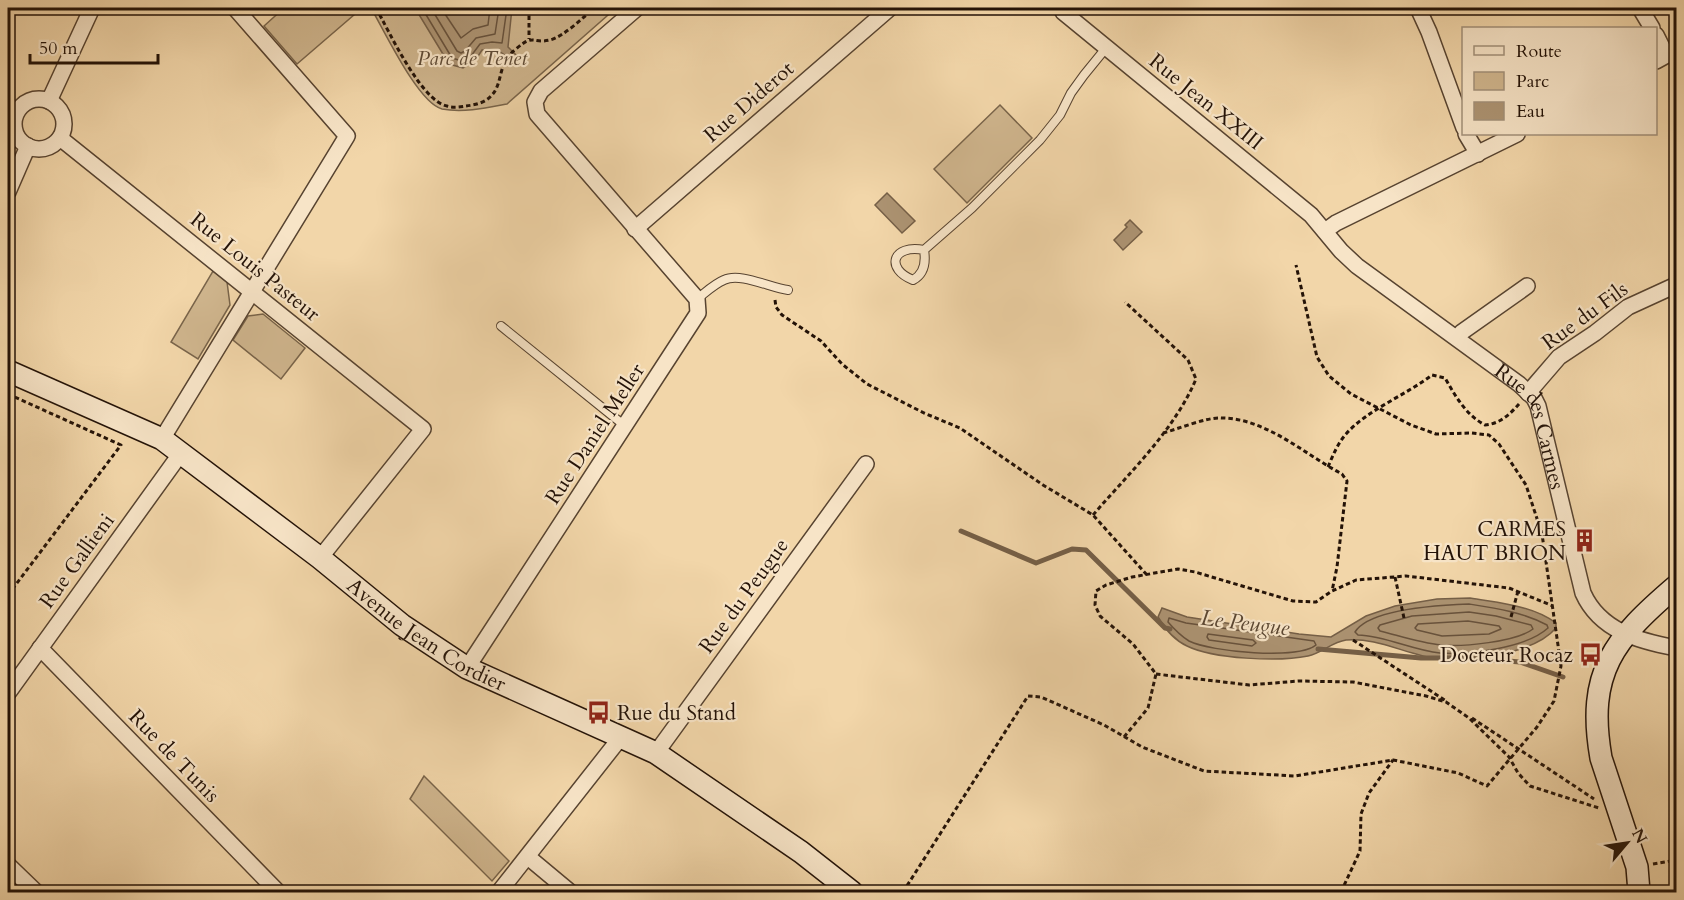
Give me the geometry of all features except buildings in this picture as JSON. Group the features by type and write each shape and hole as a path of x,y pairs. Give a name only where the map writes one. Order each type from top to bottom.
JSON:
{"street":[{"path":"49,101 92,8"},
{"path":"162,439 346,136 235,8"},
{"path":"637,8 541,92 535,102 537,114 697,299"},
{"name":"Rue Diderot","path":"635,229 890,8"},
{"name":"Rue Jean XXIII","path":"1068,8 1063,12 1311,215 1325,231"},
{"path":"1418,8 1462,123"},
{"path":"1640,8 1651,27"},
{"path":"1657,37 1666,55"},
{"path":"33,100 49,101 62,113 64,122 60,138 49,147 35,149 22,142 15,130 12,115 33,100"},
{"path":"1467,135 1478,154"},
{"path":"1325,231 1336,223 1515,135"},
{"name":"Rue Louis Pasteur","path":"60,138 423,429 320,558"},
{"path":"8,192 28,146"},
{"name":"Rue des Carmes","path":"1325,231 1357,266 1519,384 1534,398 1538,406 1583,593 1589,606 1625,635 1651,644 1677,648"},
{"name":"Rue du Fils","path":"1528,393 1559,357 1628,307 1677,285"},
{"path":"1456,338 1527,286"},
{"name":"Rue Daniel Meller","path":"467,668 698,313 697,299"},
{"name":"Avenue Jean Cordier","path":"8,371 162,439 320,558 402,625 467,668 656,753 801,852 852,892"},
{"name":"Rue Gallieni","path":"8,693 181,453"},
{"name":"Rue du Peugue","path":"656,753 866,464"},
{"path":"1639,892 1637,867 1612,808 1601,758 1598,742 1600,689 1605,667 1625,635 1651,608 1677,586"},
{"name":"Rue de Tunis","path":"40,648 278,892"},
{"path":"499,892 621,736"},
{"path":"528,857 570,892"},
{"path":"8,865 36,892"}],"lane":[{"path":"924,250 924,267 913,280 896,266 895,261 898,254 907,249 924,250 972,208 1040,140 1106,48"},
{"path":"697,299 725,279 735,278 788,290"},
{"path":"501,326 625,426"}],"path":[{"path":"376,8 419,84 432,98 446,106 476,105 491,96 499,81 504,59 516,48 529,39 549,40 575,25 594,8"},
{"path":"529,8 529,39"},
{"path":"903,892 1028,696 1041,697 1104,725 1142,747 1204,771 1295,776 1392,760 1458,773 1487,786 1537,727 1554,701 1561,666 1542,534 1526,485 1499,444 1489,435 1436,434 1411,426 1351,394 1329,376 1317,357 1296,265"},
{"path":"777,289 776,308 782,315 821,341 842,364 867,384 924,413 960,428 1043,485 1093,515 1147,575"},
{"path":"1093,515 1163,433 1186,402 1196,379 1188,360 1125,302"},
{"path":"1328,467 1346,433 1432,375 1445,378 1455,396 1468,412 1485,425 1505,418 1528,393"},
{"path":"8,394 121,445 8,595"},
{"path":"1163,433 1219,417 1245,421 1280,437 1342,474 1347,481 1332,591"},
{"path":"1553,606 1509,588 1406,576 1356,580 1332,591 1316,602 1293,602 1195,572 1178,570 1129,578 1106,585 1096,591 1095,605 1100,616 1133,644 1156,674 1249,685 1299,681 1353,682 1426,696 1446,702 1469,718 1509,758 1518,773 1530,786 1605,810 1612,808"},
{"path":"1395,577 1404,618"},
{"path":"1511,617 1518,591"},
{"path":"1353,640 1584,792 1612,808"},
{"path":"1125,737 1148,708 1156,674"},
{"path":"1341,892 1360,851 1361,814 1369,793 1392,760"}],"green space":[{"path":"284,8 362,8 297,64 264,26"},
{"name":"Parc de Tenet","path":"371,8 616,8 507,104 474,110 458,110 442,109 423,94 402,64"},
{"path":"1000,105 1032,138 967,203 934,169"},
{"path":"213,271 227,282 230,305 198,359 171,342"},
{"path":"263,314 305,348 281,379 233,340 248,316"},
{"path":"424,776 509,861 492,881 410,799"}],"water":[{"path":"415,8 512,8 508,47 517,56 514,63 500,52 487,49 482,50 475,61 463,68 449,64"},
{"path":"887,193 915,221 902,233 875,205"},
{"path":"1130,220 1142,232 1123,250 1114,240 1127,227 1125,225"},
{"path":"1470,598 1526,608 1556,623 1556,628 1546,637 1518,650 1469,659 1440,659 1370,641 1346,640 1308,656 1264,659 1213,654 1187,646 1170,634 1158,617 1162,608 1187,617 1331,637 1366,616 1395,606 1437,599"}],"waterway":[{"name":"Le Peugue","path":"961,531 1036,563 1072,549 1086,550 1165,628 1170,629"},
{"name":"Le Peugue","path":"1318,649 1421,658 1471,658 1520,662 1563,677"}],"place":[{"name":"CARMES HAUT BRION","path":"1584,541"},
{"name":"Docteur Rocaz","path":"1591,655"},
{"name":"Rue du Stand","path":"599,713"}]}
